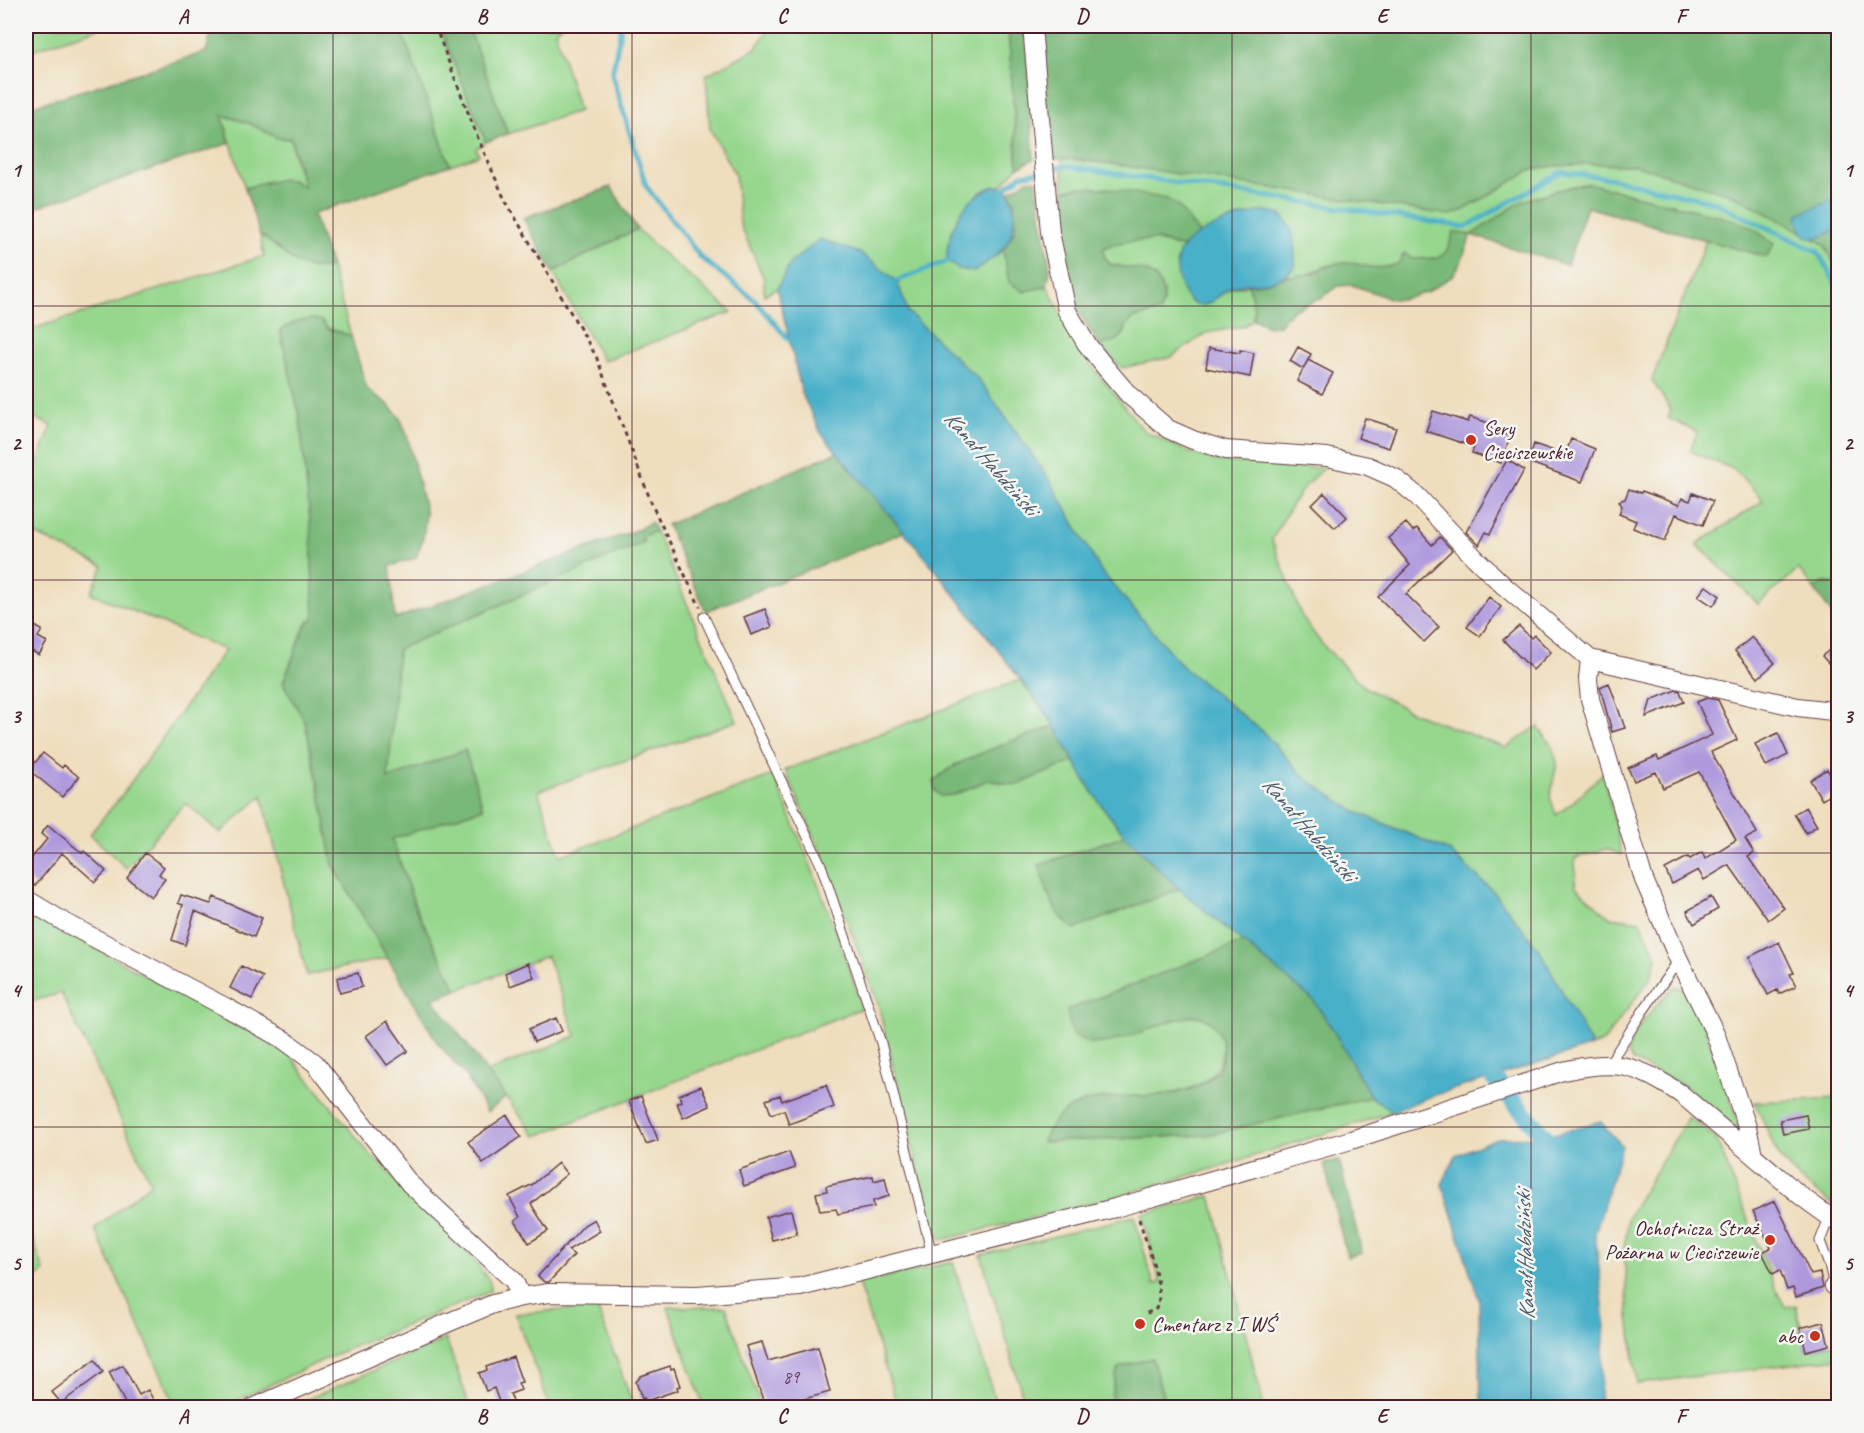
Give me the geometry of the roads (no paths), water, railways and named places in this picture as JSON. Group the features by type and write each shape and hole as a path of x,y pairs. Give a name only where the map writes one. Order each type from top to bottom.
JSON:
{"street":[{"path":"1032,26 1050,232 1067,311 1086,343 1105,367 1130,395 1168,429 1193,440 1226,450 1327,457 1368,466 1395,478 1432,511 1504,586 1590,659 1798,707 1839,714"},
{"path":"1590,659 1588,679 1590,699 1644,880 1679,960 1715,1033 1747,1127 1753,1155"},
{"path":"26,899 64,922 284,1040 315,1063 410,1184 514,1281 521,1297"},
{"path":"253,1407 493,1304 549,1293 697,1295 800,1287 1134,1203 1419,1118 1563,1071 1594,1064 1630,1067 1664,1083 1834,1220"}],"lane":[{"path":"704,617 821,865 881,1043 932,1255"},
{"path":"1610,1064 1643,1011 1679,960"},
{"path":"1834,1220 1820,1241 1836,1286 1839,1307"}],"water":[{"path":"993,186 1006,187 1011,197 1014,213 1012,234 991,260 974,272 958,269 947,261 948,245 954,227 967,204"},
{"path":"1838,198 1838,229 1818,238 1807,237 1799,227 1797,217 1801,213"},
{"path":"1258,212 1273,212 1286,220 1293,234 1295,266 1280,278 1272,281 1232,287 1208,304 1196,305 1190,301 1184,294 1178,275 1177,264 1183,247 1208,229"},
{"path":"820,239 860,253 897,281 908,312 979,380 1049,479 1101,571 1184,668 1263,732 1305,778 1354,811 1449,851 1493,891 1540,951 1592,1046 1426,1098 1393,1112 1371,1097 1314,1001 1179,889 1125,835 1084,779 1051,719 935,569 821,433 802,394 777,288 791,263"},
{"path":"1600,1121 1622,1146 1595,1233 1605,1323 1599,1407 1481,1407 1479,1300 1442,1184 1456,1155 1497,1138 1545,1137"}],"waterway":[{"path":"619,26 621,28 612,74 646,186 701,258 755,300 789,340 796,341"},
{"path":"1006,187 1022,175 1066,166 1466,227 1561,172 1609,178 1714,202 1818,252 1838,288"},
{"path":"897,281 947,261"},
{"name":"Kanał Habdziński","path":"1477,1059 1545,1137 1545,1159"}],"place":[{"name":"Sery Cieciszewskie","path":"1471,440"},
{"name":"Ochotnicza Straż Pożarna w Cieciszewie","path":"1770,1240"},
{"name":"Cmentarz z I WŚ","path":"1140,1324"},
{"name":"abc","path":"1815,1336"}]}
